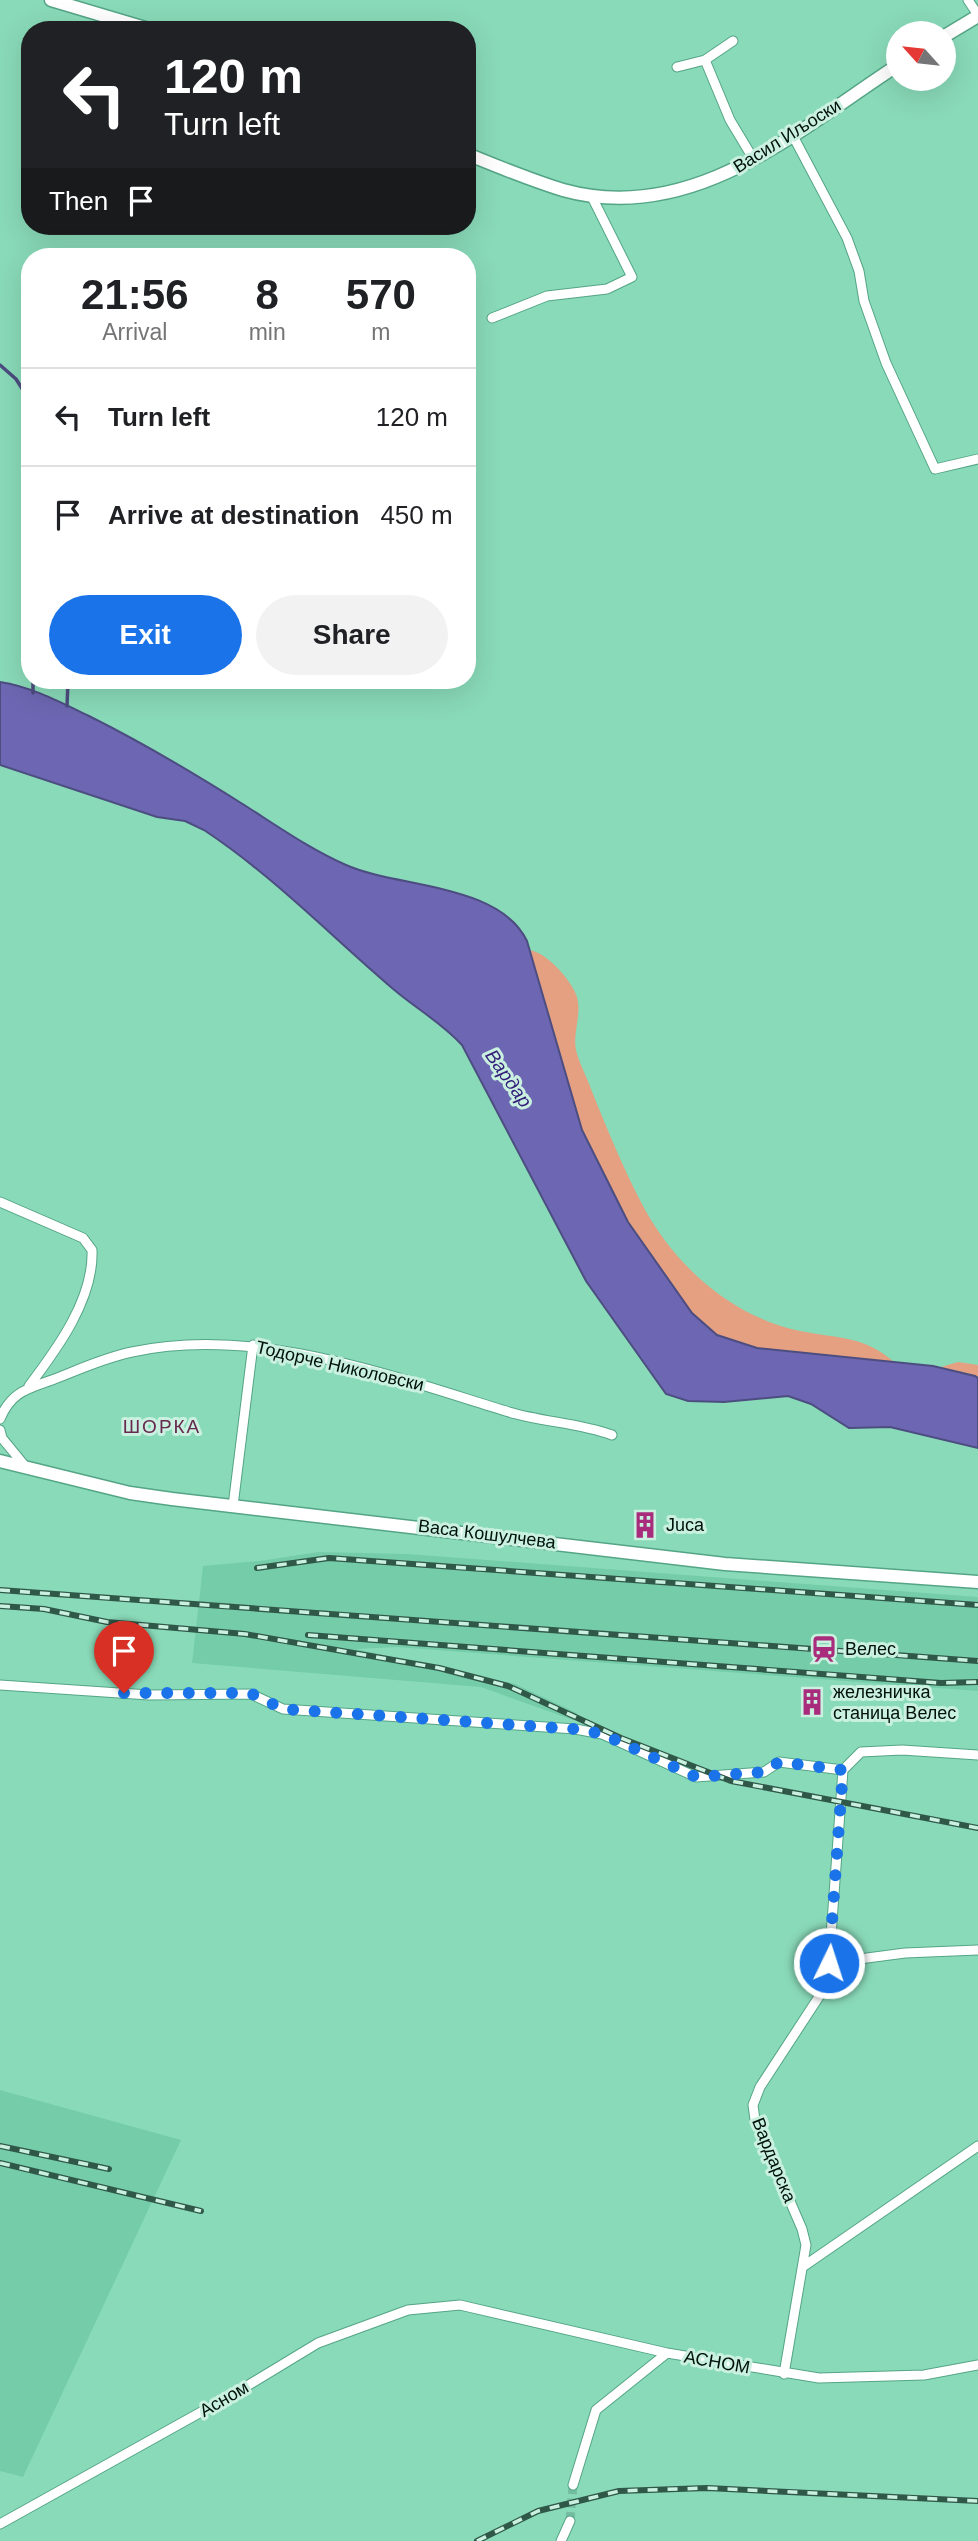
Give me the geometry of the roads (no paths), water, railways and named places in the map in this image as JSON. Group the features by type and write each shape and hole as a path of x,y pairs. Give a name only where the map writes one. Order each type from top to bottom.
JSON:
{"main road":[{"path":"51,0 122,21"},
{"path":"956,29 978,16"},
{"name":"Васил Иљоски","path":"476,157 564,190 591,195 622,196 672,192 715,179 754,160 886,73"},
{"name":"Васа Кошулчева","path":"0,1461 130,1493 233,1506 725,1564 978,1582"}],"street":[{"path":"968,0 978,16"},
{"path":"677,67 705,60 733,41"},
{"path":"705,60 730,120 754,160"},
{"path":"793,136 847,238 886,363 935,469 978,459"},
{"path":"492,318 547,296 607,289 632,277 591,195"},
{"path":"0,1202 83,1238 92,1250 79,1305 54,1352 29,1386"},
{"name":"Тодорче Николовски","path":"0,1419 15,1394 29,1386 99,1361 142,1350 223,1343 253,1345 398,1378 530,1419 612,1435"},
{"path":"233,1506 253,1345"},
{"path":"0,1430 2,1438 25,1466"},
{"path":"0,1685 149,1695 250,1693 283,1709 575,1729 602,1734 696,1777 764,1772 779,1762 843,1770 860,1752 902,1750 978,1755"},
{"name":"Вардарска","path":"785,2374 806,2245 802,2229 755,2120 753,2105 760,2087 822,1992 829,1963 843,1770"},
{"path":"829,1963 905,1952 978,1950"},
{"path":"804,2266 978,2146"},
{"name":"АСНОМ","path":"460,2305 667,2353 819,2378 924,2375 978,2365"},
{"name":"Асном","path":"0,2524 237,2392 318,2343 408,2310 460,2305"},
{"path":"573,2485 596,2410 667,2353"},
{"path":"561,2541 570,2521"}],"water":[{"name":"Вардар","path":"0,682 46,696 108,726 223,791 305,844 346,865 446,890 494,908 513,922 527,941 582,1130 628,1222 692,1313 717,1335 757,1348 933,1366 975,1376 978,1378 978,1448 890,1427 849,1428 811,1404 788,1396 724,1402 688,1401 666,1394 586,1281 462,1045 392,988 253,866 204,830 185,821 157,817 0,765"}],"waterway":[{"path":"0,365 21,387"},
{"path":"67,706 68,689"}],"tunnel":[{"path":"570,2521 573,2485"}],"railway":[{"path":"257,1568 329,1558 978,1605"},
{"path":"0,1590 978,1661"},
{"path":"0,1606 44,1609 107,1622 245,1634 439,1668 508,1686 621,1738 731,1781 978,1828"},
{"path":"308,1635 941,1683 978,1682"},
{"path":"0,2146 109,2169"},
{"path":"0,2163 201,2211"},
{"path":"477,2541 538,2511 619,2491 707,2488 978,2501"}],"place":[{"name":"Juca","path":"645,1525"},
{"name":"Велес","path":"824,1649"},
{"name":"железничка станица Велес","path":"812,1702"}],"district":[{"name":"ШОРКА","path":"162,1426"}]}
